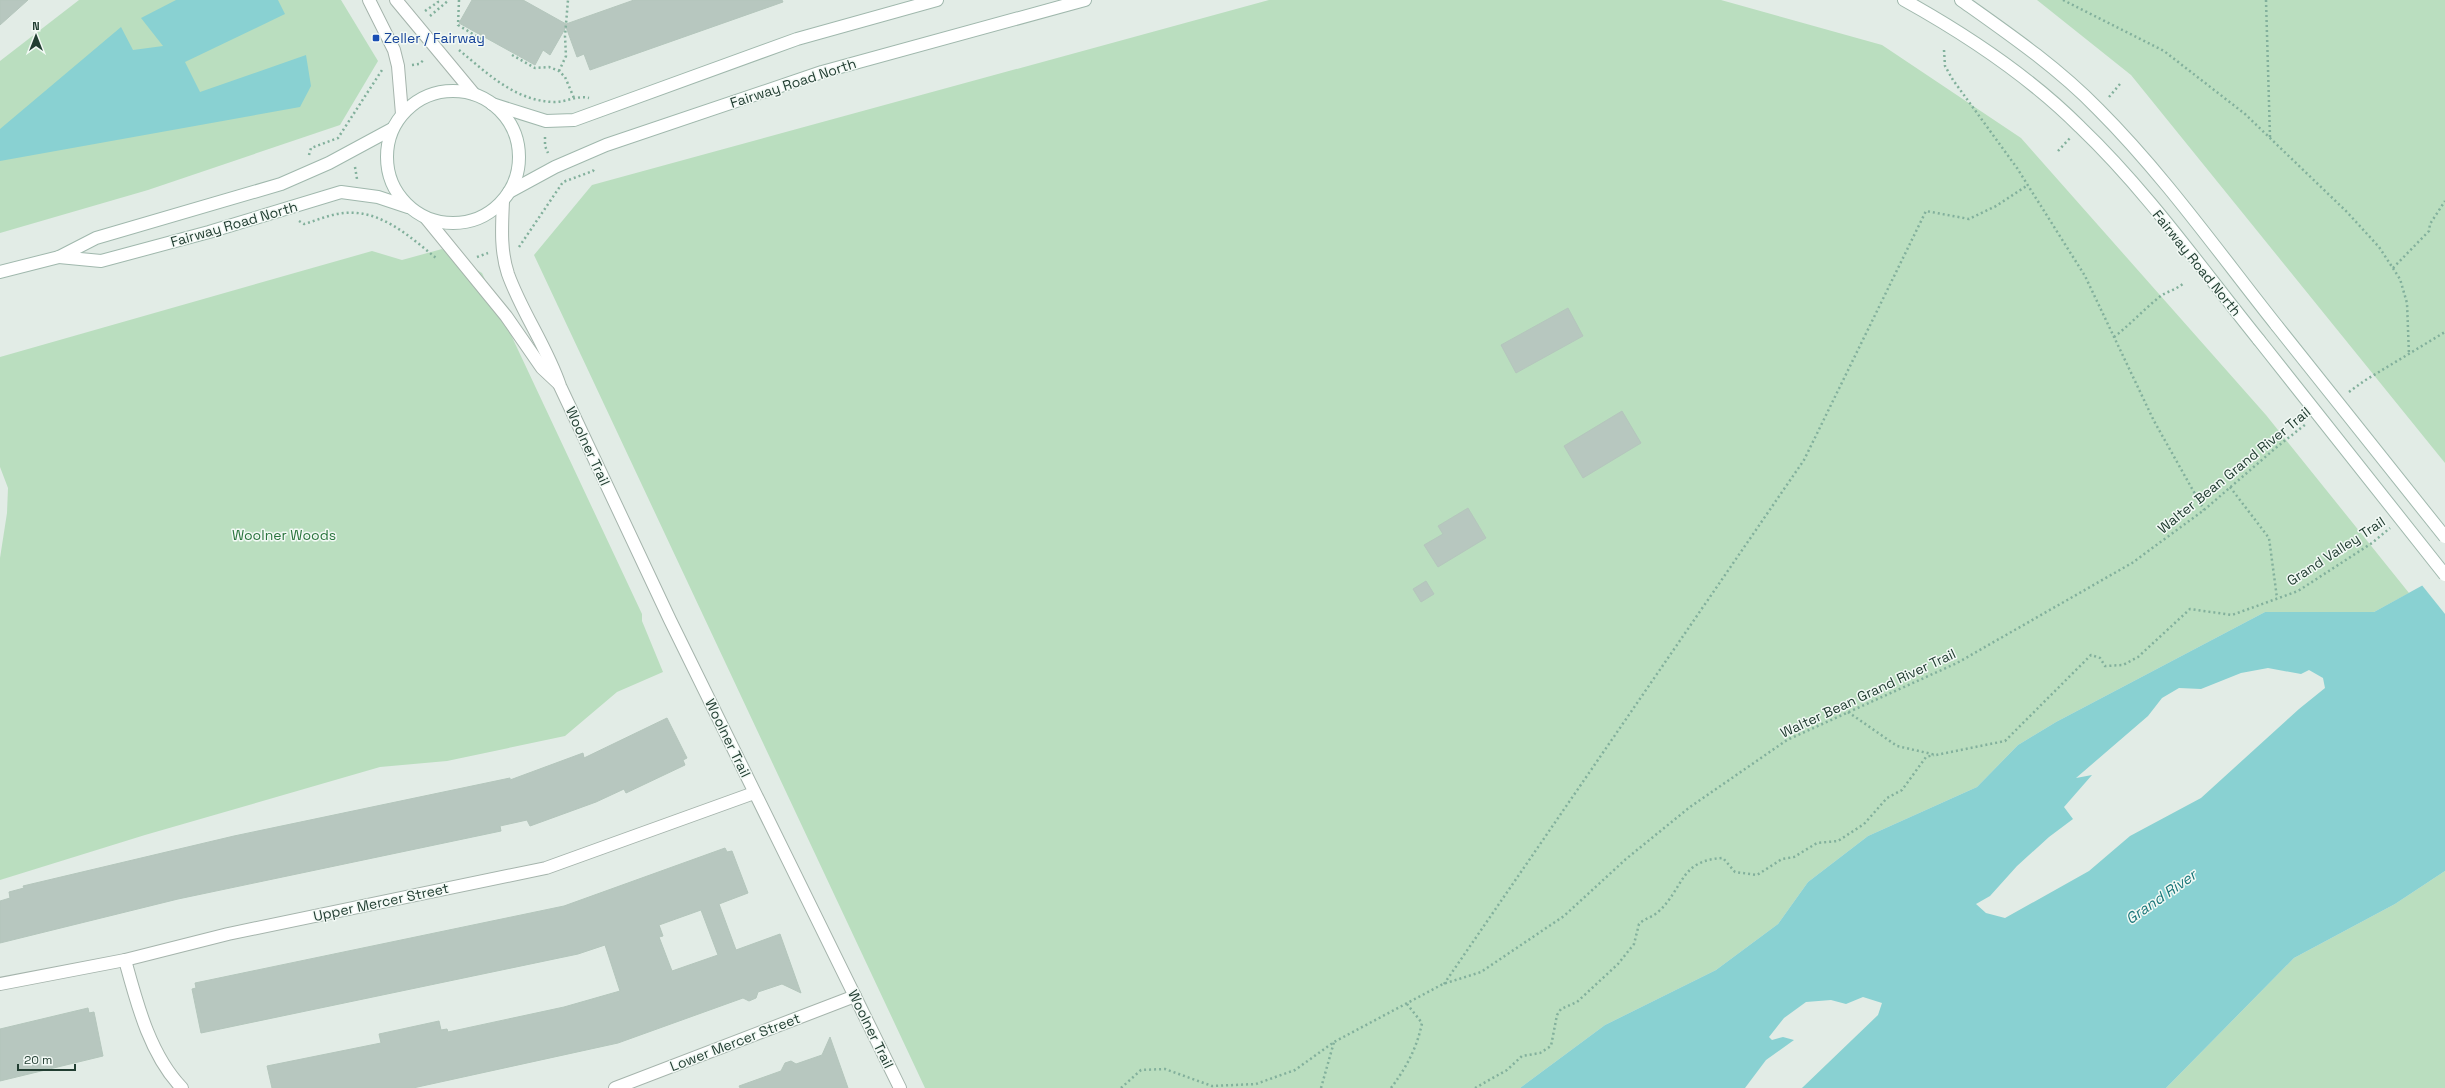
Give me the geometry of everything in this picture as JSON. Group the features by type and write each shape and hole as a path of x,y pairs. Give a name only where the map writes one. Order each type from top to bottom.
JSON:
{"main road":[{"path":"369,0 394,50 398,66 402,114"},
{"path":"396,0 474,94"},
{"path":"492,104 507,119 518,143 518,168 506,196 482,217 468,222 445,223 426,218 408,207 398,195 391,182 386,163 387,145 392,129 402,114 424,97 444,91 459,91 474,94 492,104 546,121 574,120 797,39 937,0"},
{"name":"Fairway Road North","path":"506,196 555,167 606,145 815,75 1085,0"},
{"name":"Fairway Road North","path":"1904,0 1947,24 2018,74 2080,127 2142,195 2445,575"},
{"name":"Fairway Road North","path":"1961,0 2045,59 2099,109 2168,188 2445,537"},
{"name":"Fairway Road North","path":"0,272 59,257 96,238 187,213 301,176 392,129"},
{"name":"Fairway Road North","path":"59,257 101,261 209,232 341,192 378,197 408,207"},
{"name":"Woolner Trail","path":"506,196 503,252 508,274 553,365 560,386 754,793 900,1088"},
{"name":"Woolner Trail","path":"426,218 506,316 542,368 560,386"},
{"name":"Upper Mercer Street","path":"0,984 125,960 228,934 546,868 754,793"},
{"path":"125,960 145,1024 161,1060 182,1088"},
{"name":"Lower Mercer Street","path":"615,1088 855,996"}],"path":[{"path":"424,12 438,2 436,0"},
{"path":"428,17 448,0"},
{"path":"459,0 458,25 481,39"},
{"path":"559,71 566,56 565,36 568,0"},
{"path":"2063,0 2164,51 2245,114 2347,212 2379,247 2400,279 2407,304 2409,355"},
{"path":"2266,0 2270,137"},
{"path":"453,44 500,83 520,95 554,102 580,96"},
{"path":"1944,50 1945,66 1953,80 2028,185 2085,276 2154,421 2204,510"},
{"path":"405,66 420,64 430,55"},
{"path":"512,55 535,68 549,67 559,71 565,77 574,98"},
{"path":"311,148 338,138 384,68"},
{"path":"545,134 545,146 549,155"},
{"path":"354,164 357,181"},
{"path":"516,250 563,182 593,171"},
{"path":"1443,984 1804,460 1926,211 1969,219 1996,206 2028,185"},
{"path":"2393,268 2429,231 2430,224 2445,201"},
{"path":"304,224 338,214 371,215 387,221 441,261"},
{"path":"476,258 481,254 495,252"},
{"path":"2114,337 2133,323 2164,294 2173,292 2184,283"},
{"path":"2346,395 2364,381 2445,332"},
{"name":"Walter Bean Grand River Trail","path":"1121,1088 1141,1070 1165,1069 1212,1086 1256,1084 1295,1070 1334,1042 1443,984 1481,972 1564,916 1626,859 1690,807 1787,740 1956,663 2132,563 2204,510 2309,423"},
{"path":"2230,487 2269,538 2277,598"},
{"name":"Grand Valley Trail","path":"1474,1088 1507,1070 1522,1056 1540,1054 1551,1046 1557,1015 1561,1009 1577,1002 1618,964 1634,944 1640,924 1658,913 1692,866 1713,859 1723,858 1735,872 1757,875 1770,865 1794,857 1817,843 1838,841 1864,824 1887,798 1902,790 1926,757 2005,742 2091,655 2100,658 2105,666 2123,665 2138,657 2190,609 2232,615 2298,591 2372,543 2394,525"},
{"name":"Grand Valley Trail","path":"1847,712 1897,746 1936,755"},
{"path":"1391,1088 1402,1074 1418,1044 1422,1024 1407,1004"},
{"path":"1321,1088 1334,1042"}],"green space":[{"path":"79,0 341,0 378,61 340,125 148,190 0,233 0,61"},
{"path":"1269,0 1721,0 1882,45 2021,138 2266,415 2409,593 2374,612 2265,612 2056,722 2018,745 1977,787 1868,836 1808,882 1778,924 1716,970 1605,1025 1520,1088 925,1088 534,255 592,185"},
{"path":"2037,0 2445,0 2445,463 2131,75"},
{"name":"Woolner Woods","path":"442,249 482,273 642,614 642,621 663,672 617,692 565,736 447,761 380,767 145,835 0,880 0,558 7,513 8,488 0,467 0,357 372,251 402,260"},
{"path":"2445,871 2445,1088 2166,1088 2294,958 2395,904"}],"water":[{"path":"176,0 278,0 285,14 185,62 200,92 306,55 311,86 300,107 0,161 0,129 121,27 133,50 163,46 141,18"},
{"name":"Grand River","path":"2445,573 2445,871 2395,904 2294,958 2166,1088 1802,1088 1878,1015 1882,1003 1863,997 1846,1004 1831,1000 1806,1002 1784,1018 1769,1037 1772,1040 1783,1037 1794,1040 1766,1060 1745,1088 1520,1088 1605,1025 1716,970 1778,924 1808,882 1868,836 1977,787 2018,745 2056,722 2265,612 2374,612","holes":["2268,668 2301,674 2309,670 2323,678 2325,688 2299,709 2201,798 2130,836 2089,871 2005,918 1986,913 1976,904 1990,896 2017,866 2049,837 2073,819 2064,807 2092,775 2076,778 2148,716 2162,698 2179,688 2201,689 2241,673"]}],"pier":[{"path":"2445,571 2445,614 2421,584"}],"building":[{"path":"0,0 28,0 0,25"},
{"path":"472,0 523,0 566,24 634,0 782,0 783,2 590,70 584,54 577,57 566,27 550,55 543,50 535,65 459,23"},
{"path":"1568,308 1583,336 1516,373 1501,345"},
{"path":"1622,411 1641,443 1583,478 1564,446"},
{"path":"1468,508 1486,538 1438,567 1424,545 1443,534 1438,526"},
{"path":"1426,581 1434,594 1421,602 1413,589"},
{"path":"667,718 687,758 683,760 685,765 626,793 624,789 596,802 530,826 527,820 500,826 501,831 178,899 0,943 0,901 10,898 9,892 24,888 23,886 234,836 510,778 510,780 583,753 584,758"},
{"path":"725,848 727,852 732,851 748,893 719,904 736,950 780,934 801,993 782,984 758,992 756,998 749,1001 743,998 618,1043 413,1088 272,1088 267,1066 381,1043 379,1034 439,1021 441,1030 447,1029 448,1032 564,1007 620,991 605,945 578,954 201,1033 192,989 196,988 195,983 564,906","holes":["701,910 718,955 672,971 659,937 663,936 659,925"]},
{"path":"88,1008 89,1013 94,1012 103,1056 0,1081 0,1029"},
{"path":"830,1037 848,1088 740,1088 739,1086 781,1071 785,1063 791,1061 796,1064 822,1055"}],"place":[{"name":"Zeller / Fairway","path":"376,38"}]}
